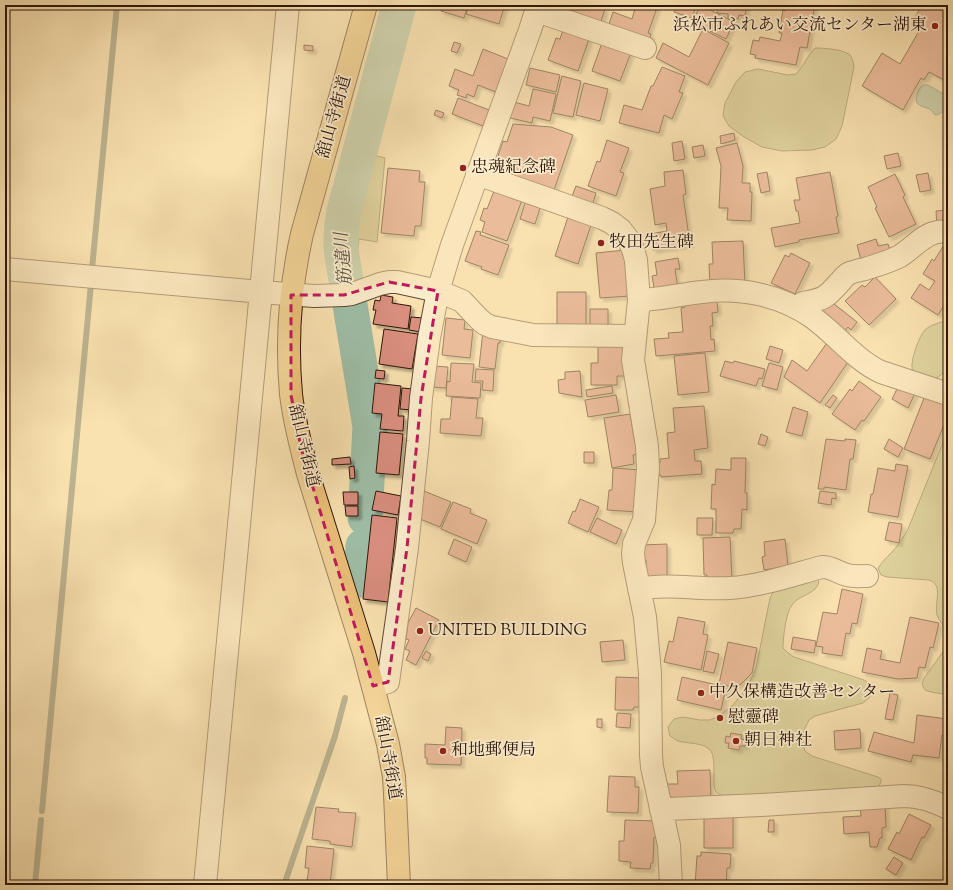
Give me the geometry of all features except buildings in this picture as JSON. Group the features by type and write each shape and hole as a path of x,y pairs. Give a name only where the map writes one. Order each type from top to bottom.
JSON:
{"main road":[{"name":"舘山寺街道","path":"366,5 296,260 289,314 288,347 291,395 308,474 364,653 388,744 394,777 399,885"},
{"path":"384,885 395,798"}],"street":[{"path":"205,885 288,5"},
{"path":"373,686 388,682 407,548 421,398 430,330 438,291 452,245 477,174 538,8 645,48"},
{"path":"477,174 602,218 621,230 633,249 636,260 639,300 633,360 647,446 648,468 644,520 634,544 633,554 645,617 650,673 652,767 669,844 671,885"},
{"path":"799,309 803,303 825,298 849,273 889,261 909,250 928,234 942,231 948,232"},
{"path":"5,269 314,296 348,295 380,284 397,282 438,291 462,301 479,319 492,327 534,334 636,336"},
{"path":"639,300 722,290 760,294 799,309 812,317 827,328 872,368 948,394"},
{"path":"639,589 656,586 716,588 743,587 756,585 822,567 828,567 847,575 867,576"},
{"path":"661,810 904,796 916,796 929,799 948,808"}],"highlighted area":[{"path":"389,282 438,291 421,398 407,548 388,682 373,686 301,448 291,395 291,295 344,295"}],"green space":[{"path":"815,48 843,51 850,55 853,61 854,67 842,126 836,139 825,147 812,150 782,151 762,147 744,137 729,126 723,116 725,103 736,82 745,72 758,69 788,75 796,74"},
{"path":"366,153 385,158 377,242 359,239 353,289 346,244 347,223"},
{"path":"948,319 948,367 941,375 933,380 916,376 912,370 912,364 920,337 927,328"},
{"path":"948,430 948,631 937,615 936,610 938,594 934,582 929,580 887,577 881,575 878,568 898,545 908,529"},
{"path":"815,577 819,581 818,586 811,592 795,601 790,608 785,625 783,648 794,657 864,680 871,685 873,691 869,698 863,703 815,716 809,720 805,728 803,743 805,751 812,756 878,777 881,779 881,782 876,788 728,797 720,795 716,792 714,784 714,760 711,751 704,746 677,741 670,736 668,727 674,719 683,717 710,720 719,716 732,706 747,688 756,668 770,598 773,592 778,587"},
{"path":"948,645 948,695 925,690 922,684 924,678"}],"shaded area":[{"path":"923,85 928,85 947,96 948,105 941,113 935,115 930,109 917,103 916,100 918,91"}],"waterway":[{"path":"92,269 117,5"},
{"name":"筋違川","path":"365,518 370,427 342,256 341,233 344,211 399,5"},
{"path":"42,811 91,284"},
{"name":"筋違川","path":"361,580 363,546"},
{"path":"284,885 335,736 345,698"},
{"path":"35,885 41,820"}],"place":[{"name":"浜松市ふれあい交流センター湖東","path":"935,26"},
{"name":"忠魂紀念碑","path":"463,168"},
{"name":"牧田先生碑","path":"601,243"},
{"name":"UNITED BUILDING","path":"420,631"},
{"name":"中久保構造改善センター","path":"701,693"},
{"name":"慰靈碑","path":"720,718"},
{"name":"朝日神社","path":"736,741"},
{"name":"和地郵便局","path":"443,751"}]}
